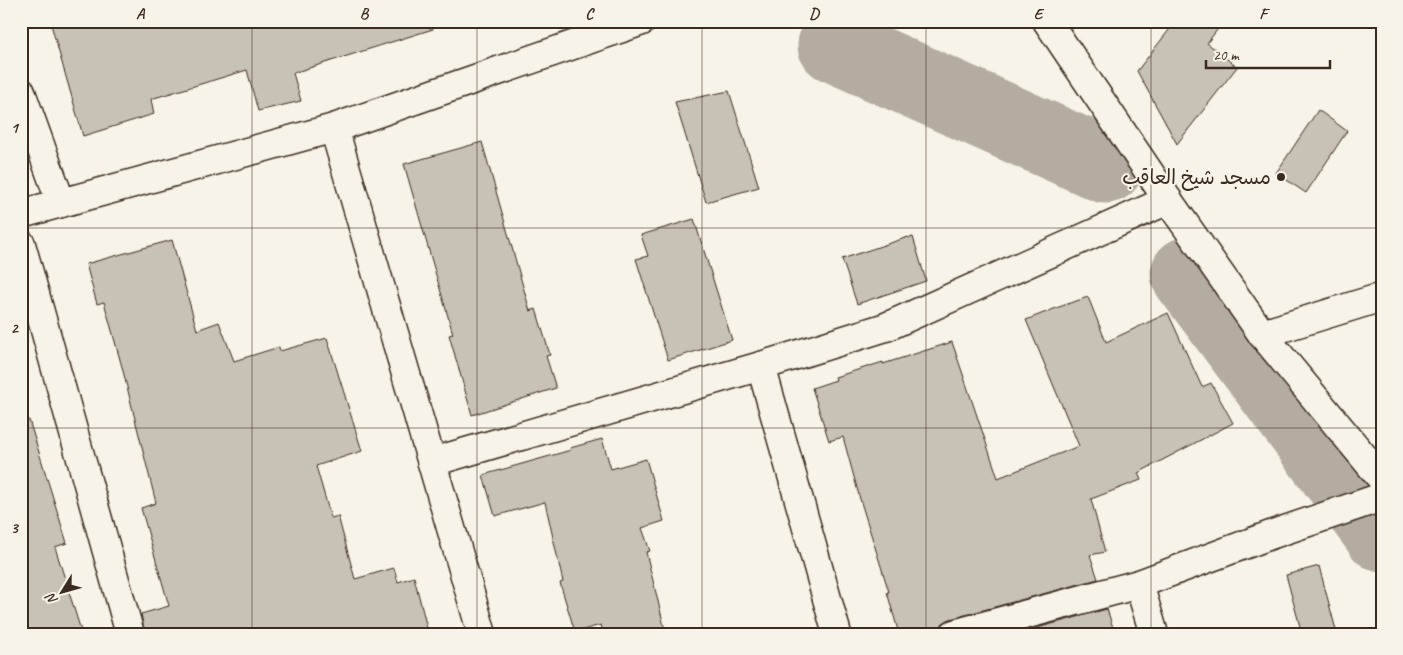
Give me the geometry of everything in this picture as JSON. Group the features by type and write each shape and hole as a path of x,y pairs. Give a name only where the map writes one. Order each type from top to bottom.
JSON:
{"street":[{"path":"21,214 334,128 642,21"},
{"path":"1047,21 1168,200 1262,334 1382,479"},
{"path":"21,92 61,203"},
{"path":"334,128 482,634"},
{"path":"432,462 760,366 886,326 1168,200"},
{"path":"21,244 130,634"},
{"path":"1262,334 1382,297"},
{"path":"760,366 837,634"},
{"path":"954,634 1139,584 1273,534 1382,497"},
{"path":"1139,584 1154,634"}],"building":[{"path":"50,21 432,21 433,29 293,73 301,101 258,111 247,70 151,99 154,114 83,136"},
{"path":"1176,21 1224,21 1207,43 1237,67 1177,144 1137,71"},
{"path":"729,91 759,187 706,202 675,102"},
{"path":"1318,110 1347,131 1306,193 1276,173"},
{"path":"482,142 530,311 536,309 550,355 546,356 556,388 472,415 449,335 453,334 404,164"},
{"path":"694,219 732,340 668,360 636,259 648,256 641,235"},
{"path":"913,237 926,281 857,304 842,259"},
{"path":"172,240 197,330 219,322 234,361 279,347 280,351 327,338 362,451 316,466 331,518 338,516 355,579 394,568 398,582 414,577 427,628 405,634 145,634 141,614 169,606 141,508 156,503 104,302 97,304 86,264"},
{"path":"1088,297 1106,342 1168,313 1202,387 1211,383 1233,423 1138,473 1141,480 1091,499 1105,552 1090,555 1098,579 950,619 943,623 939,634 899,634 887,592 889,592 843,437 829,441 812,388 836,380 835,377 952,342 998,478 1079,446 1026,320"},
{"path":"29,420 67,543 55,547 82,634 21,634 21,422"},
{"path":"602,439 611,469 646,459 664,521 642,528 650,551 646,552 666,634 604,634 601,625 575,632 560,583 563,582 545,502 495,516 483,475 571,450 570,448"},
{"path":"1319,566 1337,634 1302,634 1286,575"},
{"path":"1107,609 1115,634 1015,634"}],"waterway":[{"path":"835,45 1106,166"},
{"path":"1188,274 1382,534"}],"place":[{"name":"مسجد شيخ العاقب","path":"1281,177"}]}
